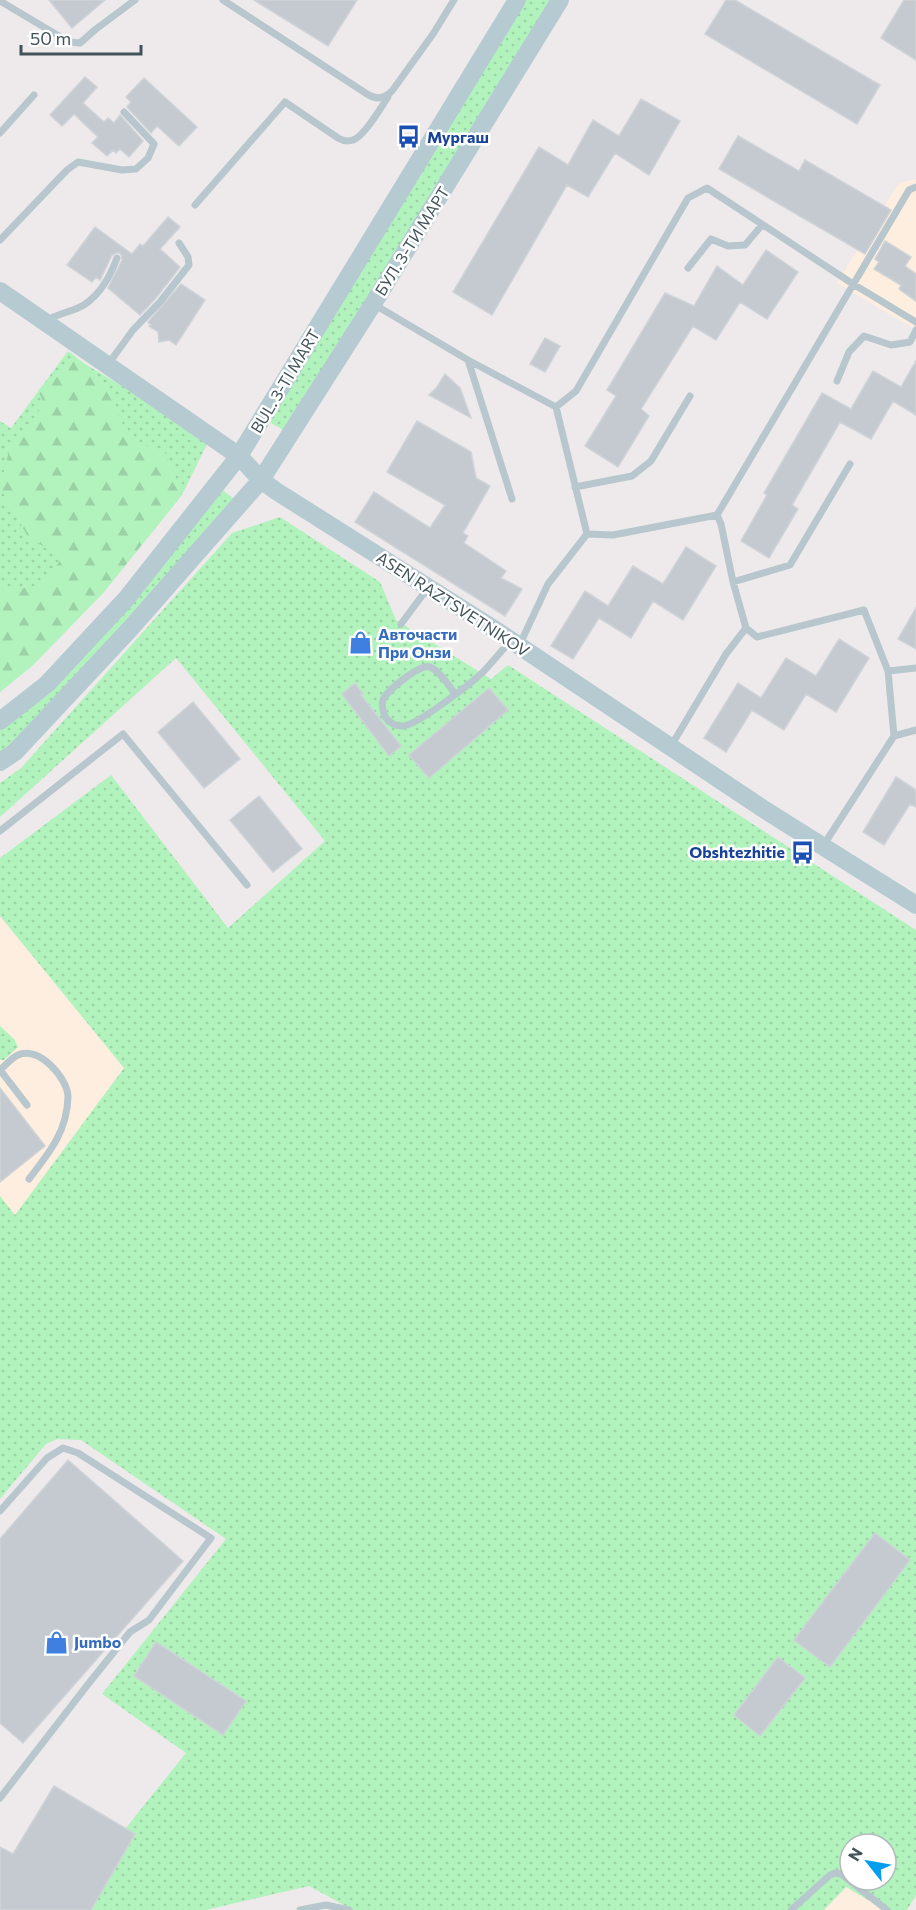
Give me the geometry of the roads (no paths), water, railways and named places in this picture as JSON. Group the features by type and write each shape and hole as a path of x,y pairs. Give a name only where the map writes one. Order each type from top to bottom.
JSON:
{"street":[{"name":"BUL. 3-TI MART","path":"0,721 47,684 126,599 239,456 517,0"},
{"name":"БУЛ. 3-ТИ МАРТ","path":"261,480 373,304 560,0"},
{"name":"ASEN RAZTSVETNIKOV","path":"0,291 239,456 261,480 515,643 762,808 916,905"},
{"path":"0,762 15,752 130,629 261,480"}],"lane":[{"path":"0,0 69,42 80,43 135,0"},
{"path":"223,0 372,97 383,98 392,92"},
{"path":"195,205 285,102 338,138 353,141 361,135 433,34 454,0"},
{"path":"0,133 34,95"},
{"path":"0,240 67,170 78,162 129,170 136,169 147,158 154,144 124,112"},
{"path":"587,534 613,535 717,515 909,190 915,186"},
{"path":"556,407 576,391 688,198 707,188 853,284 916,322"},
{"path":"688,268 711,239 728,246 746,245 762,225"},
{"path":"107,365 133,330 160,302 189,265 188,257 179,243"},
{"path":"44,321 80,307 93,298 110,276 117,258"},
{"path":"373,304 468,360 556,407 587,534"},
{"path":"837,381 849,352 864,336 891,345 910,342 916,330"},
{"path":"468,360 512,500"},
{"path":"575,487 632,476 651,462 690,396"},
{"path":"733,582 789,566 850,464"},
{"path":"717,515 746,628 757,637 864,610 888,672 894,736 823,846"},
{"path":"455,694 433,668 426,666 390,690 383,699 383,710 392,724 410,725 455,694 482,673 515,643 548,584 587,534"},
{"path":"401,624 429,587"},
{"path":"670,746 726,654 746,628"},
{"path":"888,672 916,668"},
{"path":"894,736 916,730"},
{"path":"0,831 123,734 247,885"},
{"path":"27,1105 0,1070 18,1055 30,1053 38,1055 64,1081 68,1095 58,1139 29,1179"},
{"path":"0,1511 47,1458 63,1448 78,1453 211,1538 149,1620 130,1632 0,1797"},
{"path":"791,1910 835,1873 841,1874 887,1910"},
{"path":"300,1910 326,1905 348,1910"}],"place":[{"name":"Мургаш","path":"409,137"},
{"name":"Авточасти При Онзи","path":"360,643"},
{"name":"Obshtezhitie","path":"803,852"},
{"name":"Jumbo","path":"56,1642"}]}
